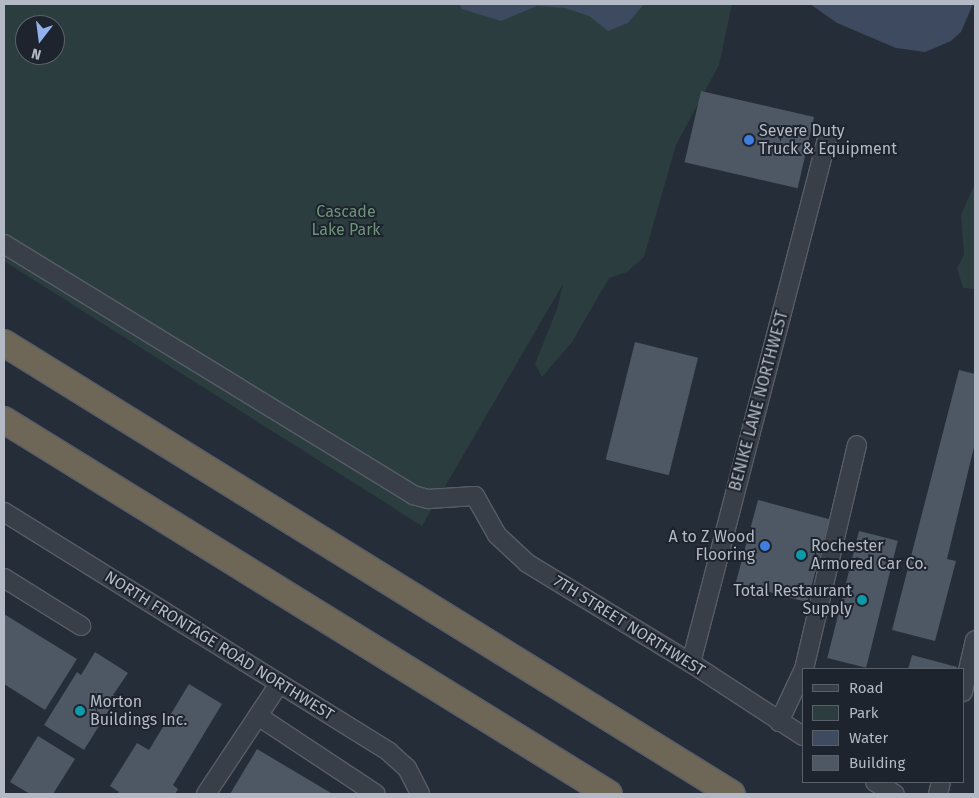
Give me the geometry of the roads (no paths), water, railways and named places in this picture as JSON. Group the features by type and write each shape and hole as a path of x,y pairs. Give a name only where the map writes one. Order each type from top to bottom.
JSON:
{"highway":[{"path":"4,343 732,794"},
{"path":"4,420 609,794"}],"street":[{"name":"BENIKE LANE NORTHWEST","path":"691,663 827,139"},
{"name":"7TH STREET NORTHWEST","path":"4,244 412,495 428,498 475,496 497,535 527,563 691,663 802,735"},
{"path":"803,668 857,445"},
{"name":"NORTH FRONTAGE ROAD NORTHWEST","path":"4,512 389,752 407,768 420,794"},
{"path":"4,578 81,626"},
{"path":"964,688 975,640"},
{"path":"779,722 802,672"},
{"path":"206,794 279,684"},
{"path":"258,716 359,789 376,794"},
{"path":"877,783 895,794"}],"water":[{"path":"459,4 644,4 628,23 608,31 589,16 565,8 537,6 501,21 462,9"},
{"path":"810,4 973,4 961,32 951,41 925,52 896,48 837,23"}],"place":[{"name":"Severe Duty Truck & Equipment","path":"749,140"},
{"name":"A to Z Wood Flooring","path":"765,546"},
{"name":"Rochester Armored Car Co.","path":"801,555"},
{"name":"Total Restaurant Supply","path":"862,600"},
{"name":"Morton Buildings Inc.","path":"80,711"}],"park label":[{"name":"Cascade Lake Park","path":"346,221"}]}
